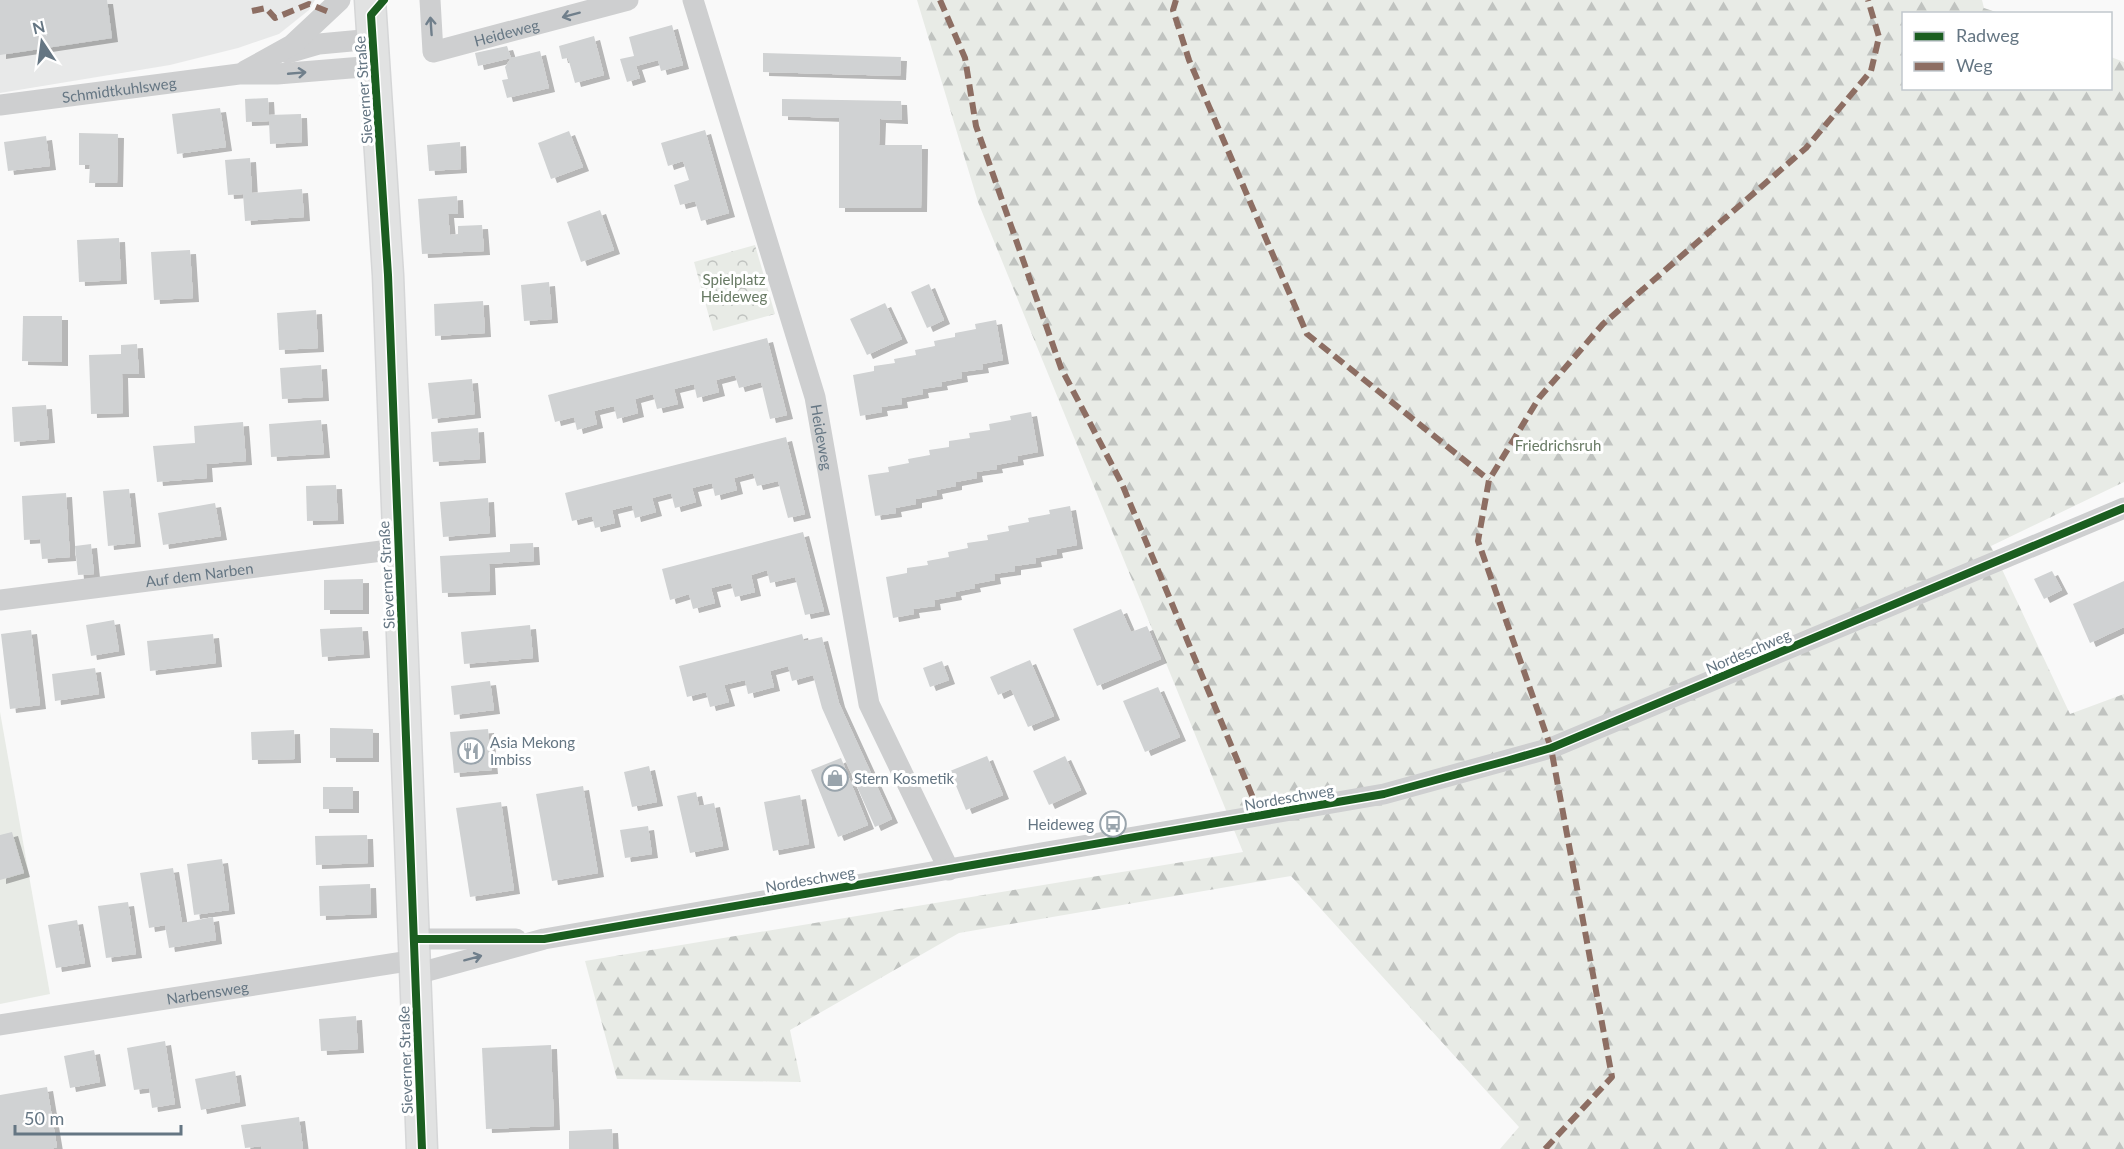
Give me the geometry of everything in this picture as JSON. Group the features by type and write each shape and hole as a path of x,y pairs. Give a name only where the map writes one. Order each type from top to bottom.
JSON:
{"main road":[{"name":"Sieverner Straße","path":"370,0 387,254 422,1149"}],"street":[{"name":"Schmidtkuhlsweg","path":"272,58 307,33 340,0"},
{"name":"Heideweg","path":"430,0 433,52 628,0"},
{"name":"Heideweg","path":"693,0 814,397 869,704 949,870"},
{"name":"Schmidtkuhlsweg","path":"239,74 272,58 319,44 374,52"},
{"name":"Schmidtkuhlsweg","path":"0,105 239,74 277,74 374,52"},
{"name":"Nordeschweg","path":"415,958 544,939 1384,794 1551,748 2124,508"},
{"name":"Auf dem Narben","path":"0,600 398,549"},
{"name":"Nordeschweg","path":"415,958 544,939"},
{"name":"Narbensweg","path":"0,1025 415,958"}],"shaded area":[{"path":"0,0 315,0 309,10 279,34 238,48 170,65 0,93"}],"green space":[{"name":"Friedrichsruh","path":"917,0 1982,0 1984,8 1996,12 1902,12 1902,90 2112,90 2112,57 2124,62 2124,482 1991,546 2070,714 2124,694 2124,1149 1500,1149 1519,1127 1291,876 959,933 790,1030 801,1082 617,1079 585,961 1243,852 978,202"},
{"name":"Spielplatz Heideweg","path":"755,245 775,314 713,331 694,262"},
{"path":"0,712 50,994 0,1004"}],"building":[{"path":"0,0 107,0 112,38 0,55"},
{"path":"672,25 683,65 661,71 658,60 636,66 640,78 627,82 620,59 634,56 629,37"},
{"path":"594,36 604,75 575,83 568,58 562,59 559,46"},
{"path":"507,46 511,58 478,66 475,53"},
{"path":"540,51 549,88 507,98 502,80 508,79 505,67 511,58"},
{"path":"763,53 901,57 900,76 763,72"},
{"path":"268,98 269,115 301,114 302,142 270,144 269,121 246,122 245,99"},
{"path":"782,99 901,101 902,120 880,119 879,145 922,145 921,208 839,208 839,118 782,116"},
{"path":"220,108 226,147 177,154 172,114"},
{"path":"705,130 729,213 701,221 695,201 680,205 674,185 689,180 683,161 668,166 661,143"},
{"path":"569,131 583,167 551,179 538,143"},
{"path":"79,133 118,134 117,183 89,183 90,165 79,165"},
{"path":"46,136 50,166 8,171 4,142"},
{"path":"460,142 461,169 429,171 427,145"},
{"path":"250,158 252,193 302,189 304,217 245,221 243,194 228,195 225,160"},
{"path":"457,196 458,214 448,214 450,235 458,234 458,226 482,225 484,251 422,254 418,199"},
{"path":"600,210 614,250 581,262 567,222"},
{"path":"119,238 121,280 79,282 77,240"},
{"path":"190,250 193,298 154,300 151,252"},
{"path":"549,282 552,319 524,321 521,285"},
{"path":"929,284 944,320 927,328 911,292"},
{"path":"483,301 485,333 435,336 434,304"},
{"path":"885,303 902,339 867,355 850,319"},
{"path":"316,310 318,348 279,350 277,313"},
{"path":"23,316 62,316 62,362 22,361"},
{"path":"996,320 1003,360 982,364 983,369 961,372 962,378 941,382 942,386 922,389 923,394 901,398 902,404 881,407 882,412 860,416 853,375 874,371 874,366 895,363 894,359 916,355 915,350 935,346 934,341 955,337 955,333 976,329 975,324"},
{"path":"767,338 787,415 770,419 761,382 739,388 735,375 716,380 719,392 697,398 694,384 674,389 678,404 657,409 653,394 635,399 638,413 617,419 614,406 594,411 597,424 577,430 574,417 555,422 548,395"},
{"path":"137,344 139,374 122,374 123,413 91,414 89,355 121,354 121,345"},
{"path":"321,365 323,397 282,399 280,368"},
{"path":"472,379 475,414 432,419 428,383"},
{"path":"46,405 49,439 14,442 12,407"},
{"path":"1031,412 1038,452 1017,456 1018,461 996,465 997,469 976,472 977,478 956,482 956,486 936,490 937,495 916,499 916,504 895,508 896,513 875,516 868,475 889,472 888,467 909,463 908,459 930,455 929,450 949,447 949,441 970,438 969,433 990,430 989,424 1011,420 1010,416"},
{"path":"321,420 324,454 271,457 269,424"},
{"path":"243,422 246,461 206,464 207,478 157,482 153,446 195,443 194,426"},
{"path":"478,428 480,459 433,462 431,432"},
{"path":"786,437 805,514 788,518 778,481 757,486 753,473 734,478 737,490 715,496 712,483 692,488 696,502 675,508 671,493 652,498 656,512 635,518 632,505 612,510 615,523 595,528 592,516 572,521 565,493"},
{"path":"336,485 338,520 307,521 306,486"},
{"path":"129,489 135,543 108,546 103,491"},
{"path":"66,493 70,557 42,559 40,539 24,540 22,496"},
{"path":"488,498 490,533 443,537 440,502"},
{"path":"215,503 221,536 163,545 158,513"},
{"path":"1070,506 1077,545 1056,549 1057,554 1035,558 1036,563 1015,566 1015,571 994,574 995,580 974,584 975,588 955,592 956,596 934,600 935,606 913,609 914,614 893,618 886,577 907,573 907,568 928,565 927,561 949,557 948,552 968,548 967,543 988,540 987,535 1009,531 1008,526 1029,522 1028,518 1050,514 1049,510"},
{"path":"803,532 824,611 805,615 795,577 770,583 767,570 751,575 755,592 735,597 731,583 711,588 715,603 693,609 689,594 670,600 662,569"},
{"path":"533,543 534,561 489,564 490,591 442,593 440,556 510,552 510,544"},
{"path":"91,544 94,574 78,575 75,546"},
{"path":"2052,571 2062,590 2044,599 2034,579"},
{"path":"363,579 363,610 324,610 324,580"},
{"path":"2124,581 2124,627 2090,643 2073,604"},
{"path":"1121,609 1131,632 1147,626 1161,659 1097,686 1073,629"},
{"path":"114,620 119,651 91,656 86,625"},
{"path":"530,625 533,658 464,664 461,632"},
{"path":"362,627 364,654 322,657 320,629"},
{"path":"31,630 40,705 10,709 1,634"},
{"path":"213,634 216,663 150,671 147,641"},
{"path":"802,634 804,641 822,637 839,703 892,819 875,827 822,708 813,675 792,681 788,666 770,671 774,687 748,694 745,680 724,685 729,702 710,707 706,692 687,697 679,666"},
{"path":"1030,660 1054,716 1028,727 1011,689 998,695 990,677"},
{"path":"942,661 949,680 930,687 923,668"},
{"path":"95,668 99,694 55,701 52,674"},
{"path":"490,681 494,710 454,715 451,686"},
{"path":"1158,687 1180,737 1145,752 1123,701"},
{"path":"330,728 373,729 373,758 330,758"},
{"name":"Asia Mekong Imbiss","path":"488,729 492,770 454,773 450,732"},
{"path":"294,730 295,759 252,760 251,732"},
{"path":"987,756 1003,795 966,810 950,771"},
{"path":"1065,756 1081,790 1049,805 1033,771"},
{"path":"841,758 868,825 838,837 811,770"},
{"path":"649,766 657,802 632,807 624,772"},
{"path":"583,786 598,873 552,881 536,794"},
{"path":"323,787 353,787 353,809 323,809"},
{"path":"696,792 699,806 714,803 723,846 690,853 677,796"},
{"path":"800,795 809,844 773,851 764,802"},
{"path":"501,802 514,890 470,897 456,808"},
{"path":"648,826 652,854 625,858 620,830"},
{"path":"12,832 24,873 0,880 0,835"},
{"path":"367,835 368,863 316,865 315,836"},
{"path":"222,859 229,910 194,915 187,864"},
{"path":"173,868 182,923 213,917 216,940 169,948 165,925 149,928 140,873"},
{"path":"370,884 371,914 320,916 319,886"},
{"path":"128,902 136,954 106,958 98,906"},
{"path":"77,920 85,963 56,968 48,925"},
{"path":"356,1016 358,1049 321,1051 319,1019"},
{"path":"165,1041 175,1104 152,1108 149,1088 134,1090 127,1048"},
{"path":"551,1045 554,1126 486,1129 482,1048"},
{"path":"94,1050 100,1082 70,1088 64,1056"},
{"path":"235,1071 240,1102 201,1110 195,1079"},
{"path":"47,1087 57,1147 0,1149 0,1095"},
{"path":"299,1117 303,1149 262,1149 261,1146 245,1148 241,1125"},
{"path":"612,1129 613,1149 569,1149 569,1131"}],"marked path":[{"path":"940,0 965,58 976,126 1061,368 1122,484 1261,817"},
{"path":"1176,0 1173,10 1189,60 1307,334 1489,480"},
{"path":"1545,1149 1612,1077 1551,748 1478,541 1489,480 1539,398 1603,324 1806,148 1871,71 1879,37 1868,0"},
{"path":"252,11 266,8 275,18 309,4 329,12"}],"cycle path":[{"path":"384,0 371,15 388,275 422,1149"},
{"path":"414,939 544,939 1384,794 1551,748 2124,508"}],"place":[{"name":"Asia Mekong Imbiss","path":"471,751"},
{"name":"Stern Kosmetik","path":"835,778"},
{"name":"Heideweg","path":"1113,824"}]}
